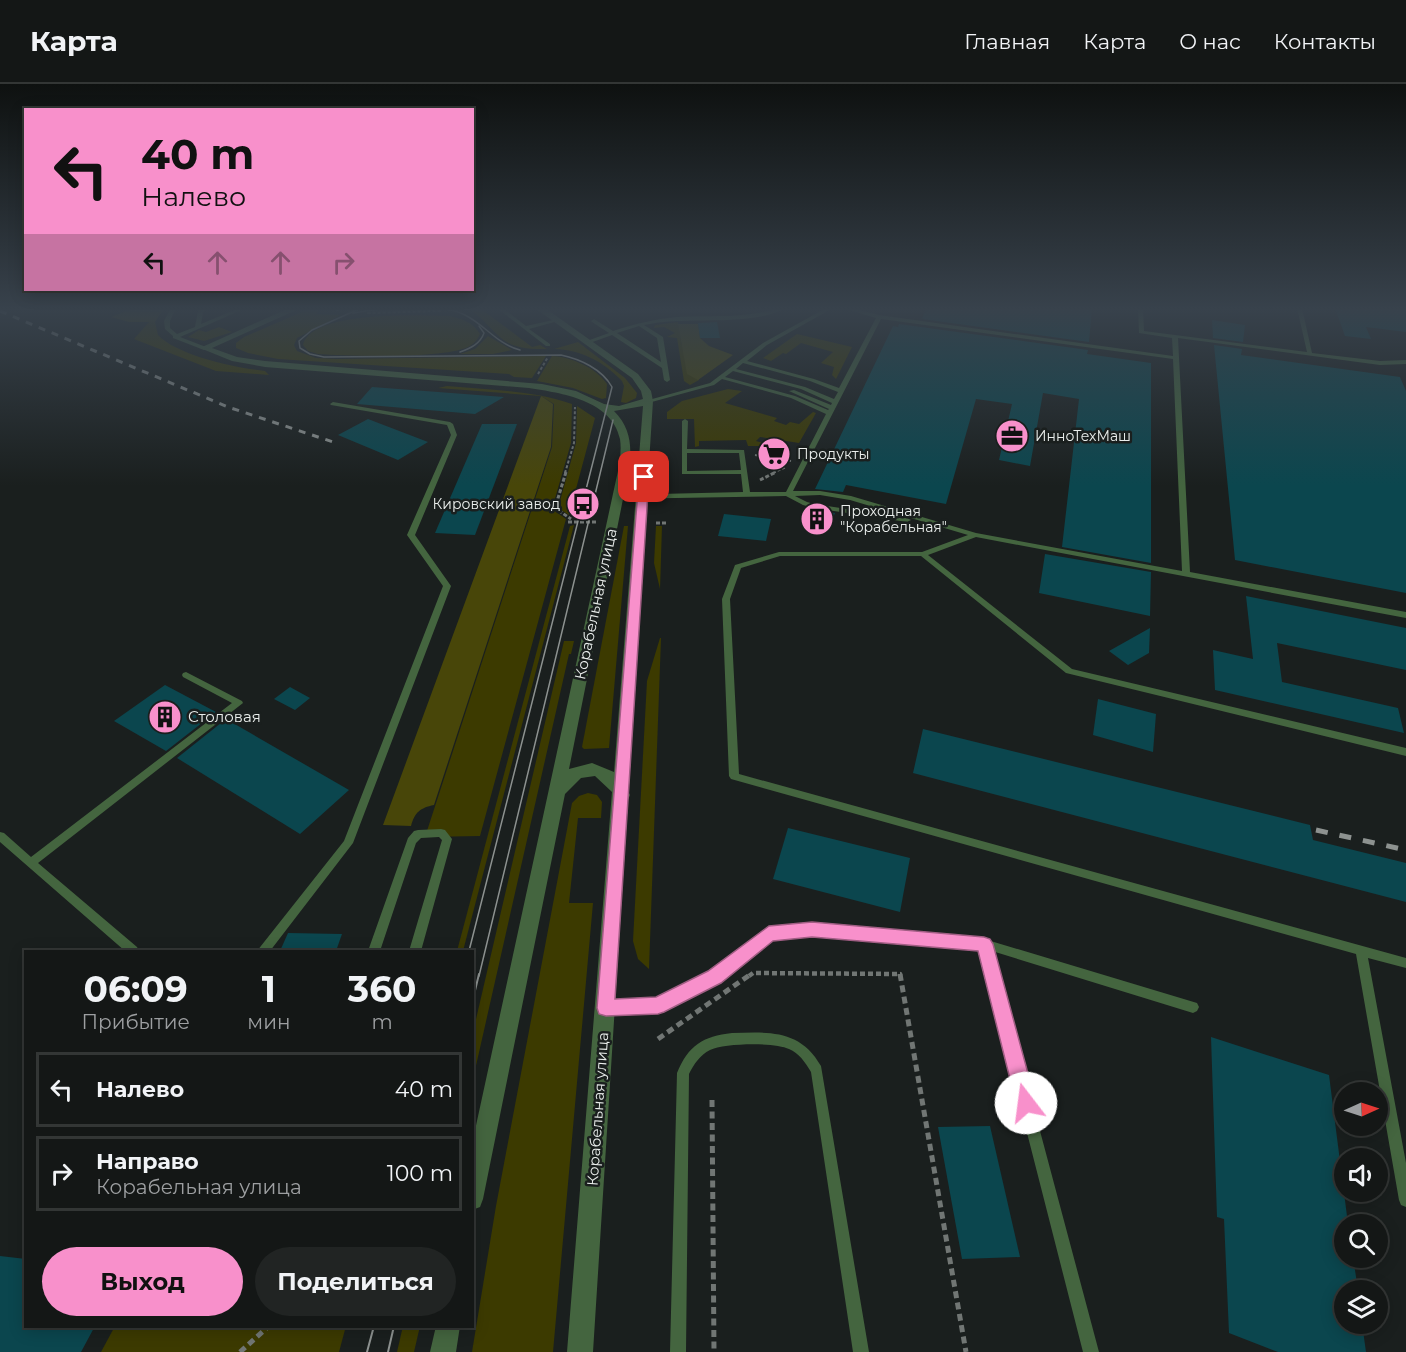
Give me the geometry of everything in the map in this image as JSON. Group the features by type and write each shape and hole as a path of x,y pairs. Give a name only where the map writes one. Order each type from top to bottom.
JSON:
{"street":[{"name":"Корабельная улица","path":"303,367 542,387 577,395 600,406 615,419 626,440 617,497 476,1162 474,1180"},
{"path":"600,406 619,409 648,401 646,391 635,376 623,367"},
{"name":"Корабельная улица","path":"580,1352 622,795 648,401"},
{"path":"556,792 567,778 579,771 591,769 603,771 614,780 622,795"},
{"path":"443,1352 448,1328"}],"lane":[{"path":"665,367 667,380"},
{"path":"734,367 793,397 836,399"},
{"path":"648,401 712,384 734,367"},
{"path":"735,367 836,399"},
{"path":"735,367 812,380 836,399"},
{"path":"788,494 853,367"},
{"path":"1176,367 1186,573"},
{"path":"264,950 348,843 447,586 411,535 454,435 450,423 333,404"},
{"path":"685,421 684,473 744,472"},
{"path":"684,451 742,451 747,495"},
{"path":"617,497 809,492 851,498 930,524 975,535 1406,615"},
{"path":"788,494 805,504 814,506 930,524"},
{"path":"975,535 923,554 780,554 738,567 726,599 734,776 1406,963"},
{"path":"923,554 1069,671 1406,752"},
{"path":"32,862 239,704 186,675"},
{"path":"374,950 412,841 418,834 441,833 447,839 415,950"},
{"path":"0,836 132,950"},
{"path":"606,1008 658,1006 715,977 769,934 812,929 984,944 1193,1007"},
{"path":"984,944 1091,1352"},
{"path":"1361,952 1406,1200"},
{"path":"678,1352 683,1073 695,1052 715,1041 771,1039 783,1040 798,1048 811,1060 817,1070 861,1352"}],"path":[{"path":"575,403 574,443 555,508 569,520 601,522"},
{"path":"742,455 757,454 792,460 791,463"},
{"path":"746,483 778,473 791,463 803,465"},
{"path":"653,523 667,523"},
{"path":"658,1040 753,973 900,974 966,1352"},
{"path":"712,1100 714,1352"},
{"path":"240,1352 267,1328"}],"shaded area":[{"path":"206,367 240,367 265,371 269,375 216,371"},
{"path":"404,367 539,367 532,378 514,377 509,374"},
{"path":"545,367 588,367 607,384 606,398 602,399 573,388 537,381"},
{"path":"611,367 625,378 637,393 636,398 626,403 621,402 624,386 622,381 607,368"},
{"path":"682,367 693,367 699,380 690,385 684,381"},
{"path":"686,367 716,367 698,380 687,374"},
{"path":"834,367 842,367 836,379 832,375"},
{"path":"447,386 526,393 557,399 572,404 571,443 552,509 566,519 480,836 425,837 552,447 554,404 541,396 438,388"},
{"path":"728,389 742,391 725,403 777,418 774,421 786,425 790,422 799,424 813,412 816,413 799,443 760,437 756,441 770,446 748,446 746,440 699,441 699,446 695,447 694,419 667,419 667,412 682,401"},
{"path":"541,396 553,404 551,447 434,805 419,811 411,826 383,825"},
{"path":"577,406 595,418 569,515 558,508 576,443"},
{"path":"574,525 463,950 457,950 570,526"},
{"path":"624,526 628,526 609,748 584,749 582,747"},
{"path":"656,526 662,526 660,589 654,563"},
{"path":"660,638 649,969 638,959 633,941 647,681"},
{"path":"564,641 574,641 571,654 569,654 474,1075 474,1028"},
{"path":"588,793 597,795 602,802 601,818 578,818 569,903 593,903 553,1352 472,1352 496,1206 572,803 579,796"},
{"path":"114,1328 345,1328 339,1352 101,1352"},
{"path":"403,1328 420,1328 414,1352 397,1352"}],"building":[{"path":"873,367 1151,367 1151,563 1062,547 1079,399 1043,393 1030,466 999,460 1012,404 976,399 946,504 846,485 843,492 815,489"},
{"path":"1216,367 1329,367 1400,377 1406,391 1406,593 1235,560"},
{"path":"372,387 504,397 475,414 357,404"},
{"path":"368,419 428,442 398,460 338,435"},
{"path":"482,424 517,424 475,535 435,533"},
{"name":"Проходная \"Корабельная\"","path":"806,508 835,513 829,527 801,521"},
{"path":"724,514 771,519 766,541 718,536"},
{"path":"1045,554 1151,572 1150,616 1039,593"},
{"path":"1246,596 1406,628 1406,670 1277,643 1282,682 1398,708 1404,733 1215,690 1213,650 1253,659"},
{"path":"1150,628 1149,653 1128,665 1109,651"},
{"name":"Столовая","path":"165,685 216,712 166,751 114,721"},
{"path":"290,687 310,698 295,710 274,699"},
{"path":"1098,699 1156,714 1153,752 1093,735"},
{"path":"226,719 349,790 300,834 177,758"},
{"path":"923,729 1310,825 1313,840 1406,863 1406,902 913,773"},
{"path":"788,828 910,858 900,912 773,879"},
{"path":"288,933 342,934 336,950 280,950"},
{"path":"1211,1037 1329,1075 1334,1136 1337,1136 1338,1148 1334,1148 1334,1202 1345,1202 1347,1214 1334,1214 1334,1268 1355,1268 1356,1280 1334,1280 1334,1334 1364,1334 1366,1352 1278,1352 1229,1333 1224,1219 1217,1217"},
{"path":"990,1126 1020,1257 962,1259 938,1127"},
{"path":"0,1256 24,1259 24,1328 94,1328 81,1352 0,1352"}],"tram line":[{"path":"469,950 612,387 592,367"},
{"path":"479,976 613,420"},
{"path":"474,995 479,974"},
{"path":"367,1352 373,1328"},
{"path":"388,1352 394,1328"}],"railway":[{"path":"133,367 228,407 336,443"},
{"path":"1316,830 1406,850"}],"place":[{"name":"ИнноТехМаш","path":"1012,436"},
{"name":"Продукты","path":"774,454"},
{"name":"Кировский завод","path":"583,504"},
{"name":"Проходная \"Корабельная\"","path":"817,519"},
{"name":"Столовая","path":"165,717"}],"route":[{"path":"644,477 606,1008 658,1006 715,977 769,934 812,929 984,944 1026,1103"}]}
